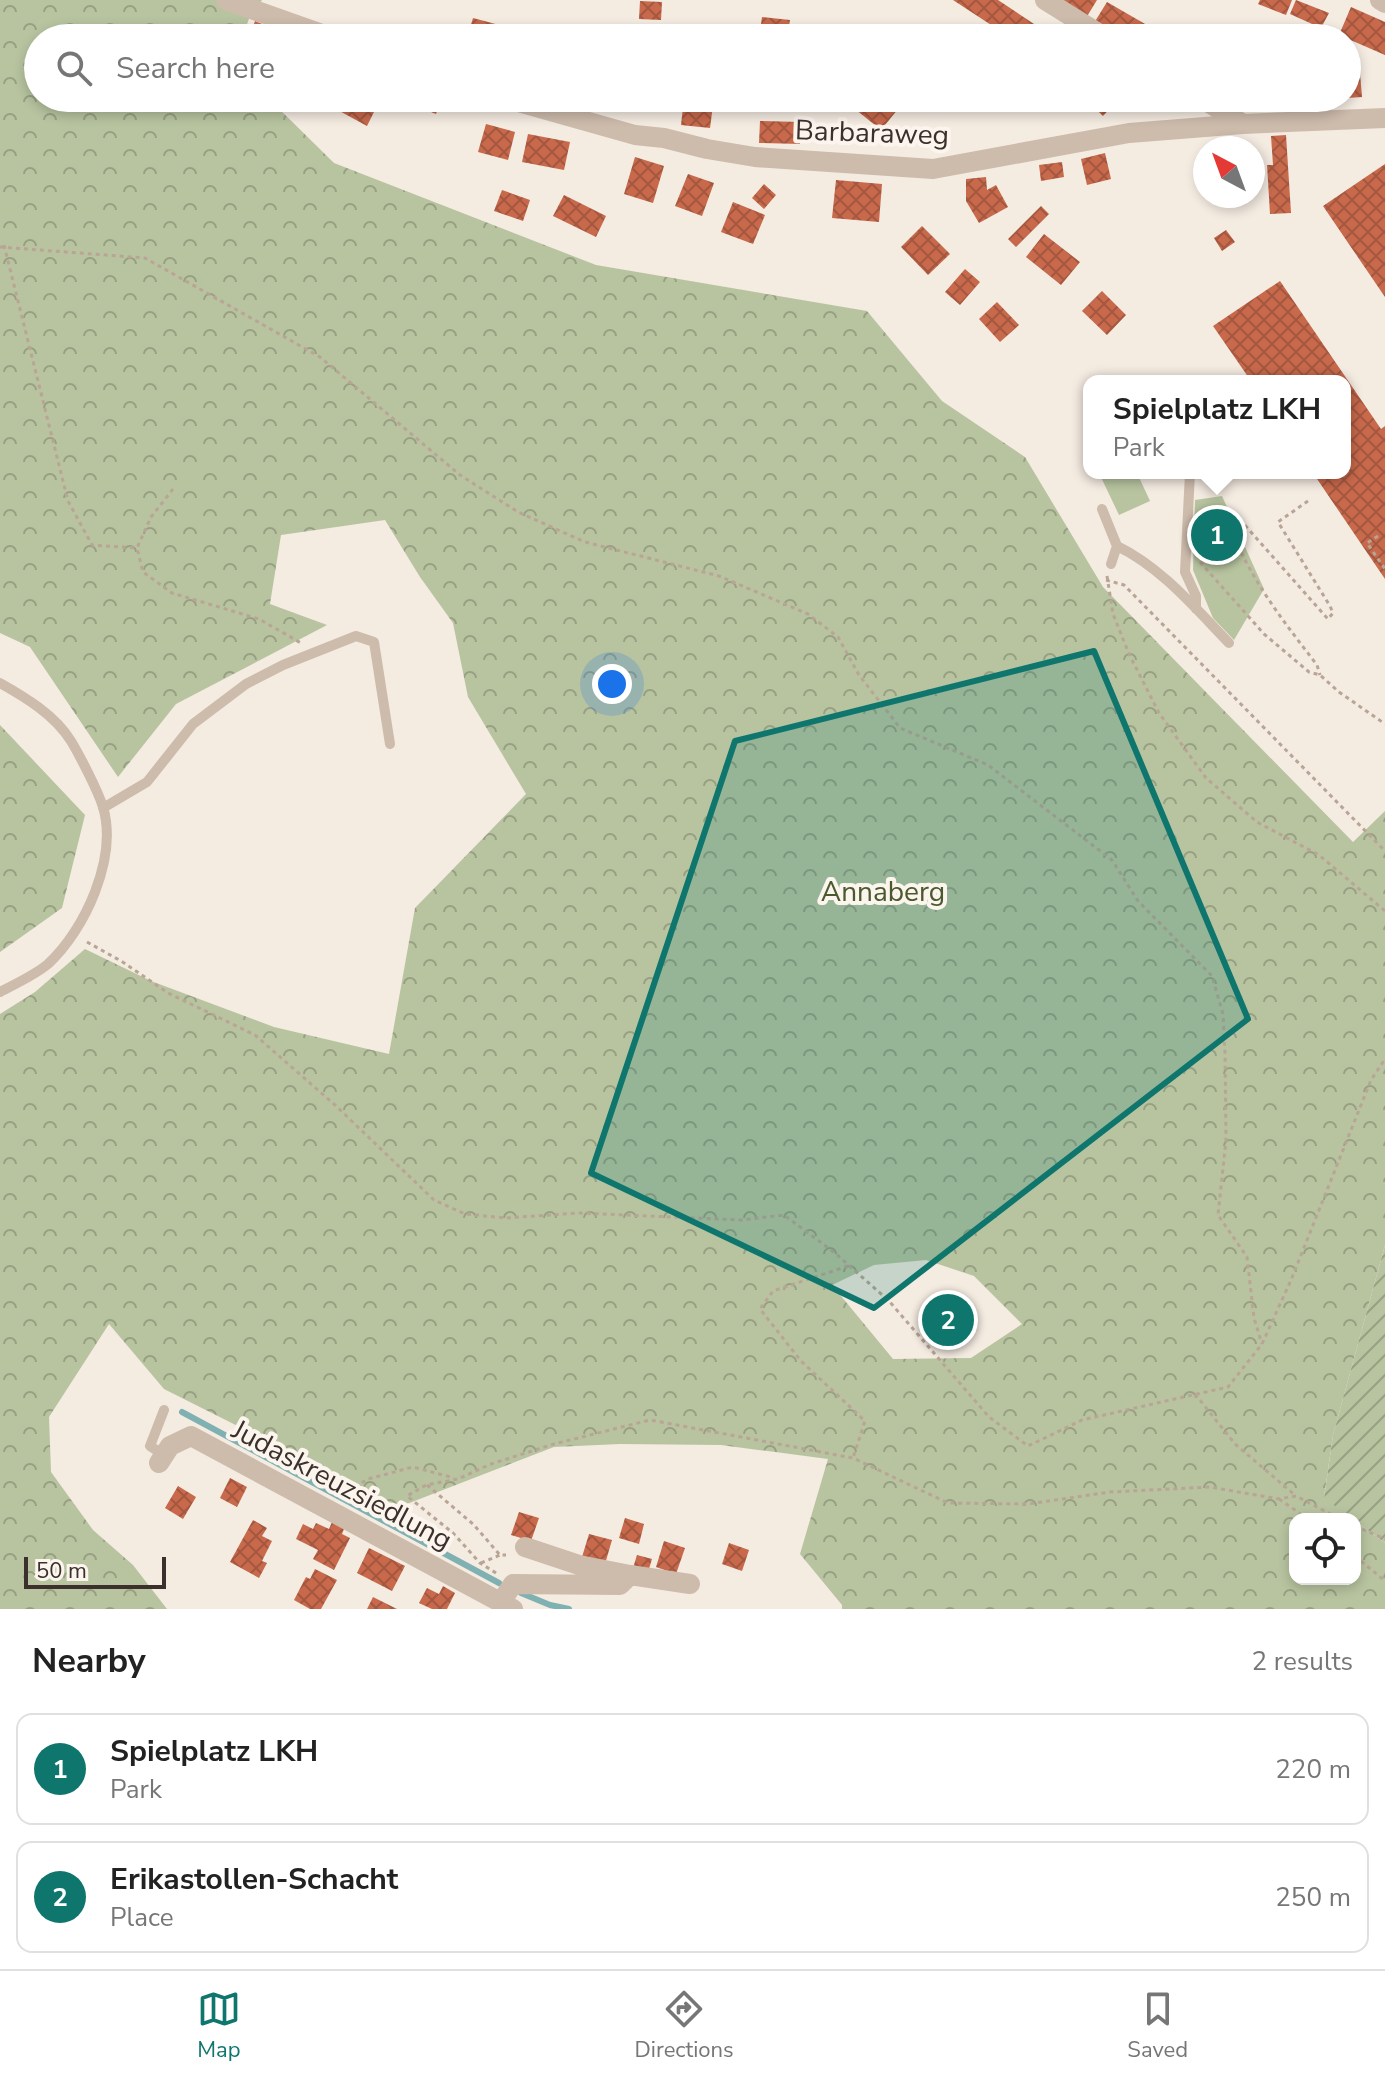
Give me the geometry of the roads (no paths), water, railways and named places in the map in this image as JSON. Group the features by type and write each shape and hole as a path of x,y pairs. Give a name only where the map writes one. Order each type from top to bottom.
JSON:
{"street":[{"path":"226,0 294,24"},
{"path":"1045,0 1084,24"},
{"name":"Barbaraweg","path":"554,112 635,135 755,157 933,169 1129,133 1385,118"},
{"path":"1224,112 1243,124"},
{"name":"Judaskreuzsiedlung","path":"162,1459 170,1446 191,1436 509,1598 620,1585 630,1575"},
{"name":"Judaskreuzsiedlung","path":"525,1547 579,1565 690,1584"}],"lane":[{"path":"1190,479 1185,572 1196,596 1196,609"},
{"path":"1102,509 1117,546 1134,555 1196,609 1229,643"},
{"path":"1111,564 1117,546"},
{"path":"103,808 147,782 193,724 236,692 271,671 356,636 374,642 390,744"},
{"path":"0,683 32,701 70,739 103,808 106,841 98,888 73,934 47,965 0,992"},
{"path":"162,1459 150,1446 164,1410"}],"waterway":[{"path":"182,1412 499,1583"},
{"path":"521,1593 569,1609"}],"place":[{"name":"Spielplatz LKH","path":"1217,535"},
{"name":"Erikastollen-Schacht","path":"948,1320"}],"park label":[{"name":"Annaberg","path":"883,892"}]}
